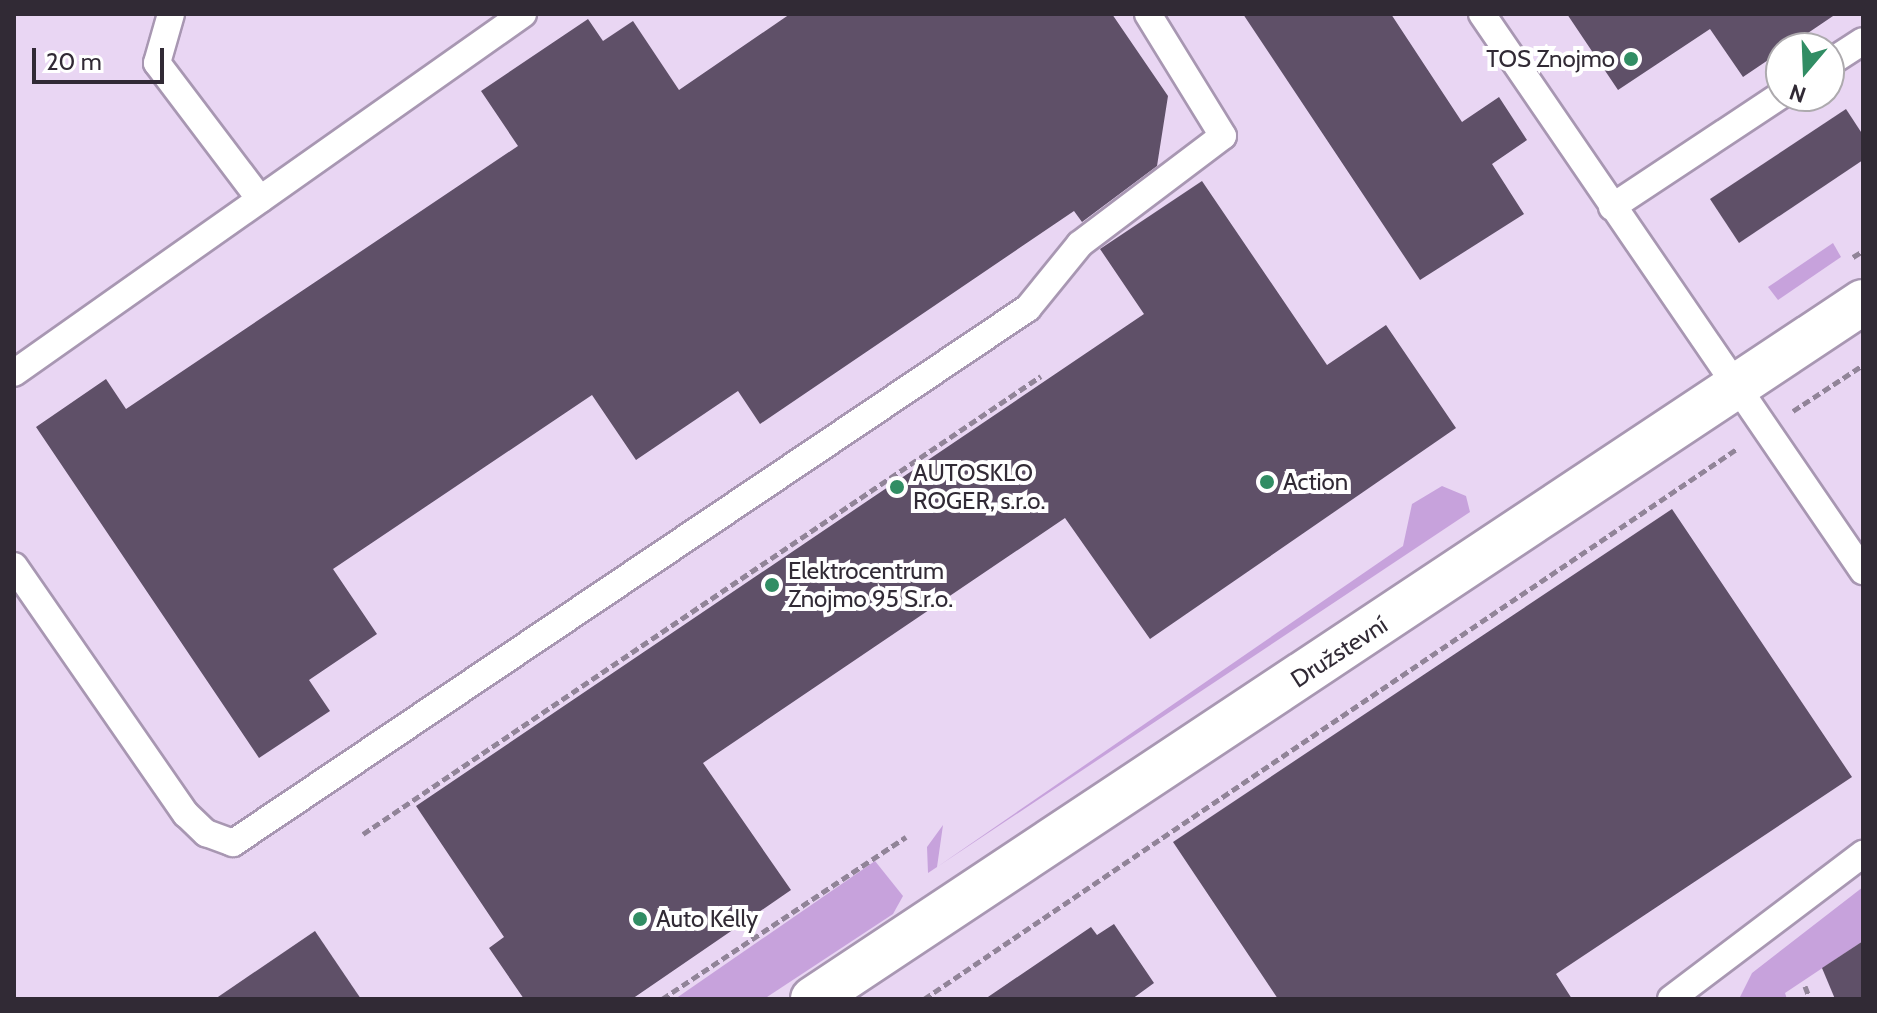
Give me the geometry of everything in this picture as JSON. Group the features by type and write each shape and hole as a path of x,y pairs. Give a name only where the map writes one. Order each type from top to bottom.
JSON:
{"main road":[{"name":"Družstevní","path":"813,999 1863,302"}],"lane":[{"path":"171,14 157,63 260,199"},
{"path":"14,373 523,14"},
{"path":"14,566 186,814 206,833 233,843 1028,308 1080,244 1223,136 1148,14"},
{"path":"1482,14 1863,571"},
{"path":"1845,53 1863,41"},
{"path":"1612,207 1765,106"},
{"path":"1671,999 1863,854"}],"path":[{"path":"924,999 1863,365"},
{"path":"363,834 1041,376"},
{"path":"662,999 906,837"},
{"path":"1805,986 1810,999"}],"shaded area":[{"path":"1833,243 1841,257 1778,300 1768,287"},
{"path":"1442,486 1466,496 1470,512 928,873 927,847 943,825 937,867 1403,546 1412,504"},
{"path":"875,861 903,896 893,914 764,999 675,999"},
{"path":"1863,887 1863,941 1785,993 1787,999 1739,999 1752,973"}],"building":[{"path":"790,14 1112,14 1168,96 1157,166 1082,222 1074,211 760,424 738,391 636,460 592,395 333,569 377,634 309,680 330,711 259,758 36,427 106,379 126,409 518,146 481,91 588,19 603,41 633,21 679,90"},
{"path":"1243,14 1391,14 1462,122 1499,97 1527,140 1492,164 1524,214 1420,280"},
{"name":"TOS Znojmo","path":"1567,14 1836,14 1809,32 1765,32 1765,62 1743,77 1710,29 1618,90"},
{"path":"1845,110 1863,135 1863,160 1739,243 1710,199"},
{"path":"1202,181 1327,365 1386,325 1456,428 1150,639 1065,518 703,763 791,890 632,999 524,999 489,948 504,937 416,806 1144,314 1100,249"},
{"path":"1672,509 1852,777 1556,974 1572,999 1278,999 1173,842"},
{"path":"1114,924 1154,983 1132,999 985,999 1091,927 1097,935"},
{"path":"315,931 361,999 215,999"},
{"path":"1863,941 1863,999 1835,999 1822,968"}],"place":[{"name":"TOS Znojmo","path":"1631,59"},
{"name":"Action","path":"1267,482"},
{"name":"AUTOSKLO ROGER, s.r.o.","path":"897,487"},
{"name":"Elektrocentrum Znojmo 95 S.r.o.","path":"772,585"},
{"name":"Auto Kelly","path":"640,919"}]}
